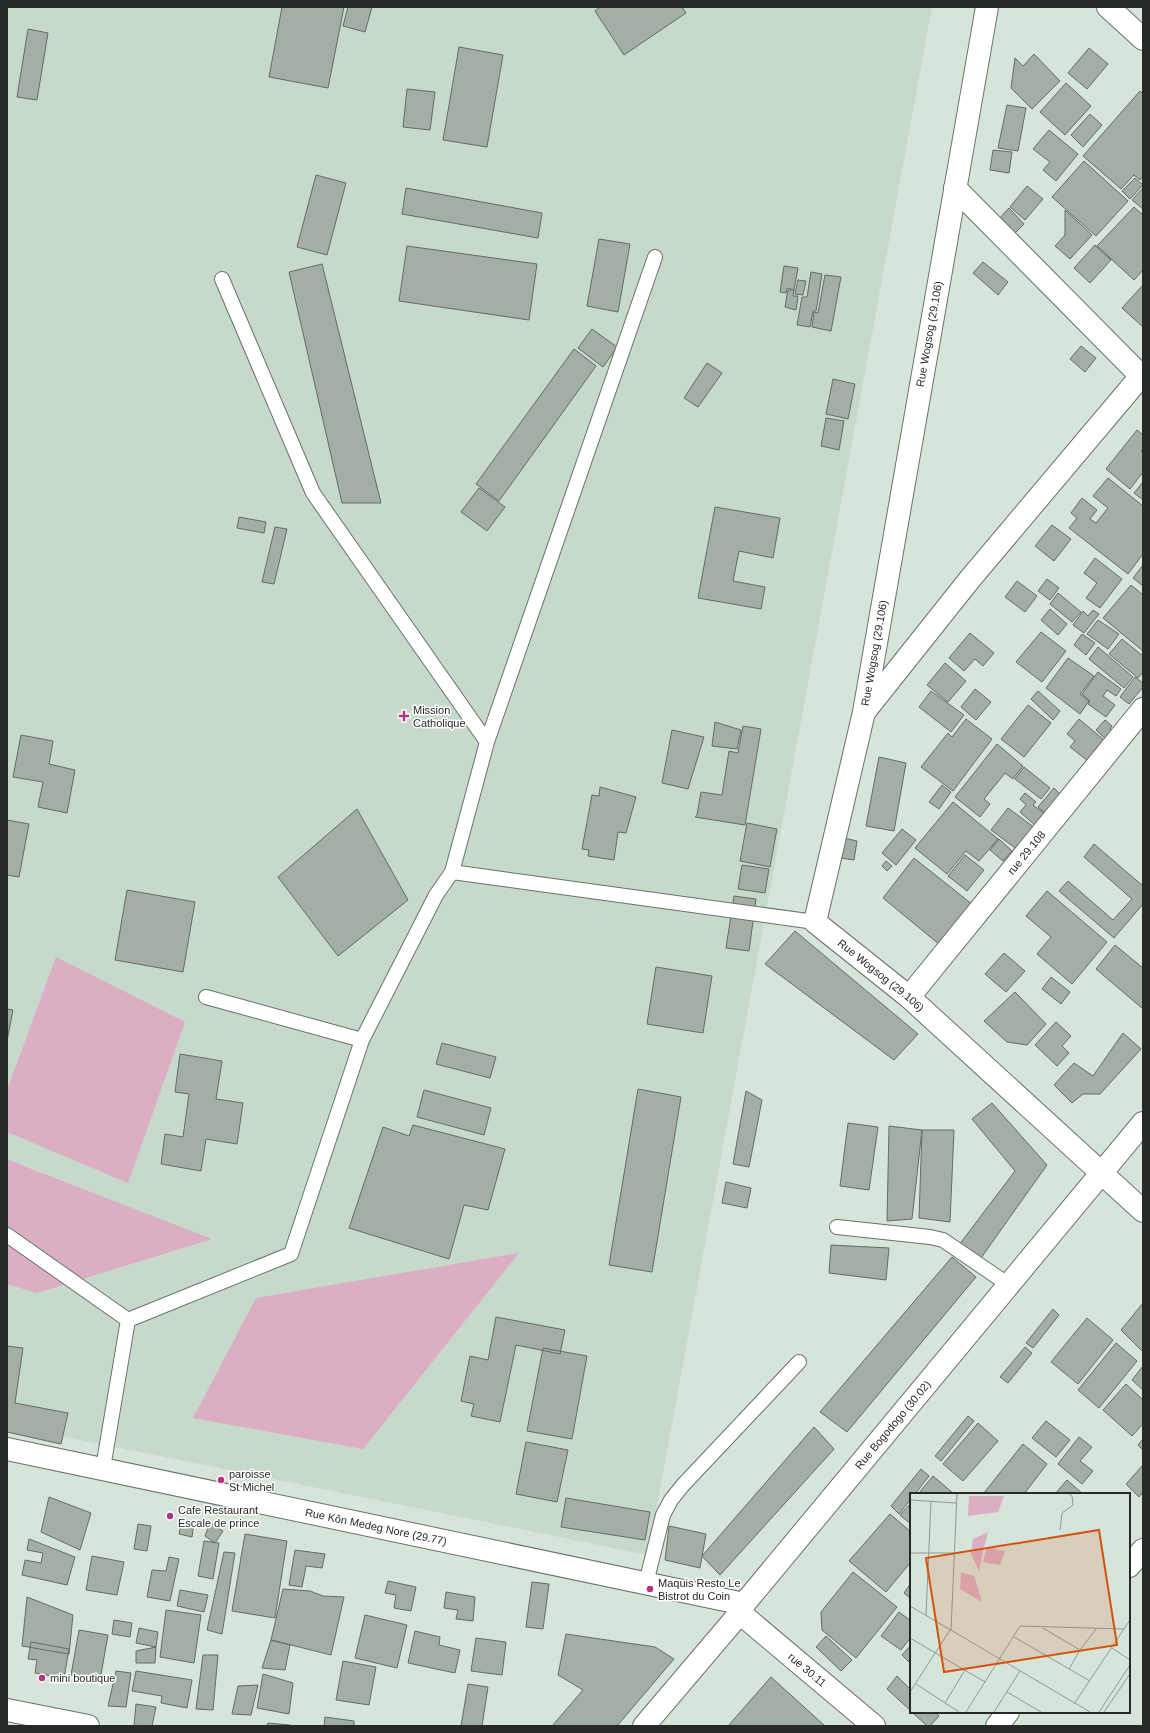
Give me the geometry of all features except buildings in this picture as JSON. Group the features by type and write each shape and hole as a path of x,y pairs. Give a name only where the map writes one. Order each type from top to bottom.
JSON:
{"street":[{"name":"Rue Wogsog (29.106)","path":"987,7 864,712 815,922 909,997 1143,1211"},
{"path":"1108,7 1143,39"},
{"path":"864,712 970,579 1142,376 955,188"},
{"name":"rue 29.108","path":"909,997 1143,709"},
{"name":"Rue Bogodogo (30.02)","path":"644,1726 1143,1123"},
{"name":"Rue Kôn Medeg Nore (29.77)","path":"7,1449 646,1583 742,1608"},
{"path":"1130,1565 1143,1550"},
{"name":"rue 30.11","path":"742,1608 874,1726"},
{"path":"7,1710 88,1726"},
{"path":"997,1726 1007,1713"}],"lane":[{"path":"128,1320 291,1254 362,1040 436,895 452,872 487,742 655,258"},
{"path":"222,279 313,493 487,742"},
{"path":"452,872 815,922"},
{"path":"206,997 362,1040"},
{"path":"837,1227 930,1237 943,1240 1009,1285"},
{"path":"7,1234 128,1320"},
{"path":"103,1468 128,1320"},
{"path":"646,1583 664,1515 671,1500 799,1362"}],"shaded area":[{"name":"Mission Catholique","path":"7,7 932,7 648,1555 7,1425"},
{"path":"56,957 185,1022 128,1183 7,1132 7,1090"},
{"path":"7,1159 212,1239 37,1293 7,1284"},
{"path":"519,1253 363,1449 193,1418 256,1298"}],"place":[{"name":"Mission Catholique","path":"404,716"},
{"name":"paroisse St Michel","path":"221,1480"},
{"name":"Cafe Restaurant Escale de prince","path":"170,1516"},
{"name":"Maquis Resto Le Bistrot du Coin","path":"650,1589"},
{"name":"mini boutique","path":"42,1678"}]}
